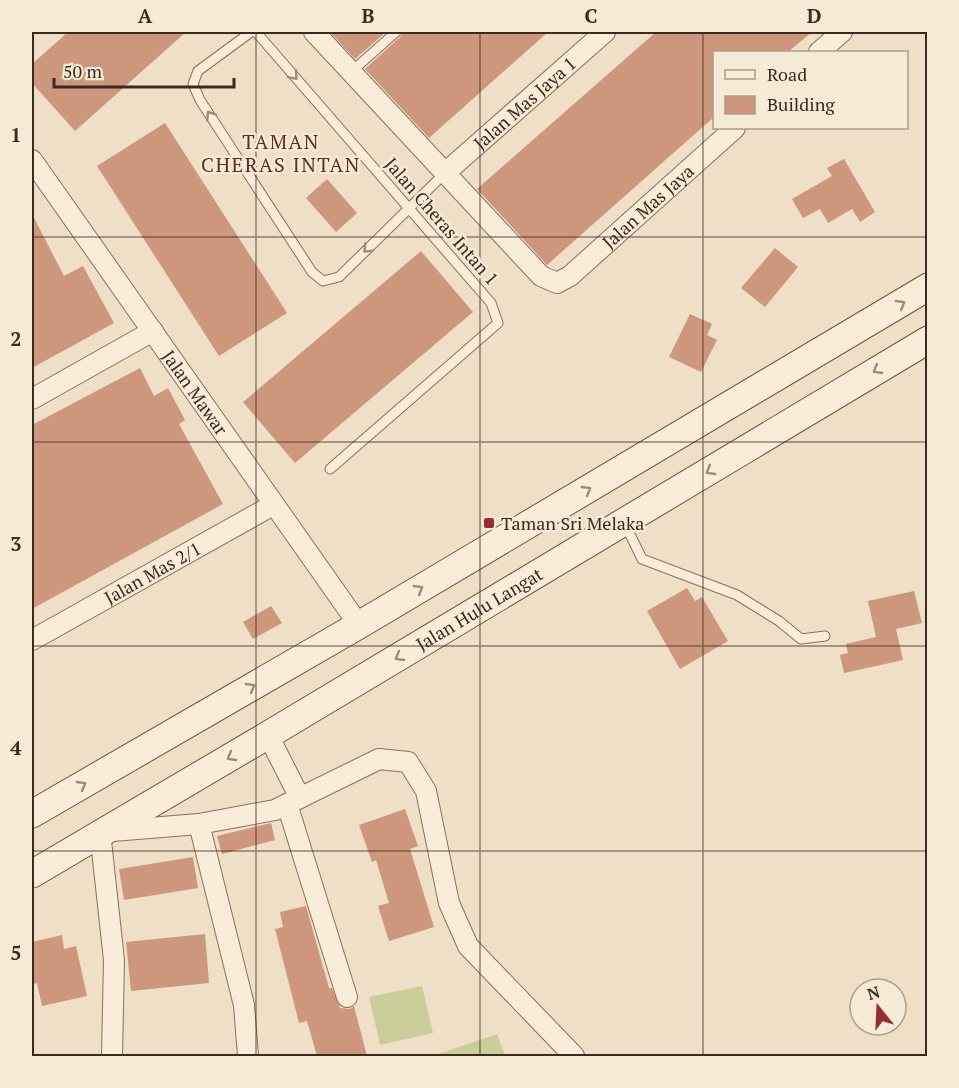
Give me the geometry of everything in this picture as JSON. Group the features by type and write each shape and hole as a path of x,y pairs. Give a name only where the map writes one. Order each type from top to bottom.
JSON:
{"main road":[{"path":"32,814 359,625 927,287"},
{"name":"Jalan Hulu Langat","path":"32,874 927,340"}],"street":[{"path":"314,32 445,173"},
{"name":"Jalan Mas Jaya 1","path":"445,173 605,32"},
{"path":"820,51 842,32"},
{"name":"Jalan Mas Jaya","path":"445,173 541,276 557,283 570,276 734,129"},
{"name":"Jalan Mawar","path":"34,170 153,330 273,505 359,625"},
{"path":"32,399 153,330"},
{"name":"Jalan Mas 2/1","path":"32,640 273,505"},
{"path":"268,735 294,801 347,997"},
{"path":"112,1056 114,960 100,832 199,824 275,810 379,759 408,762 426,791 449,903 468,946 574,1056"},
{"path":"199,824 244,1005 248,1056"}],"lane":[{"path":"250,32 198,71 193,84 200,100 312,272 323,280 339,277 445,173"},
{"name":"Jalan Cheras Intan 1","path":"256,32 491,303 498,323 330,469"},
{"path":"351,72 396,32"},
{"path":"624,522 642,559 737,595 778,621 801,639 825,636"}],"green space":[{"path":"422,986 433,1033 380,1045 369,997"},
{"path":"497,1034 505,1056 439,1056 438,1054"}],"building":[{"path":"68,32 186,32 75,131 32,83 32,64"},
{"path":"330,32 386,32 355,59"},
{"path":"403,32 548,32 429,138 365,69"},
{"path":"656,32 812,32 789,51 713,51 713,118 547,265 477,189"},
{"path":"165,123 287,313 219,356 97,166"},
{"path":"844,159 875,212 860,222 852,209 828,223 820,209 803,218 792,199 832,176 827,168"},
{"path":"327,179 357,213 336,232 306,198"},
{"path":"32,214 64,276 83,266 114,323 32,368"},
{"path":"775,248 798,267 765,307 741,288"},
{"path":"421,251 473,312 295,463 243,402"},
{"path":"690,314 712,324 707,335 717,340 701,372 669,357"},
{"path":"140,368 154,396 168,388 185,420 179,424 223,504 32,609 32,425"},
{"path":"687,588 695,601 702,597 728,641 680,669 647,611"},
{"path":"914,591 922,623 896,629 903,660 844,673 840,655 848,653 846,644 876,637 868,601"},
{"path":"271,606 282,623 253,639 243,622"},
{"path":"405,809 418,846 410,849 434,927 389,941 378,906 389,903 376,860 372,862 359,825"},
{"path":"271,823 275,840 222,854 217,836"},
{"path":"193,857 198,888 124,900 119,869"},
{"path":"306,906 329,988 332,988 340,1008 350,1009 354,1006 367,1056 317,1056 307,1021 299,1023 275,929 283,927 280,912"},
{"path":"205,934 209,983 131,991 126,942"},
{"path":"62,935 64,949 76,946 87,996 42,1006 37,983 32,985 32,942"}],"place":[{"name":"Taman Sri Melaka","path":"489,523"}],"district":[{"name":"TAMAN CHERAS INTAN","path":"281,152"}]}
